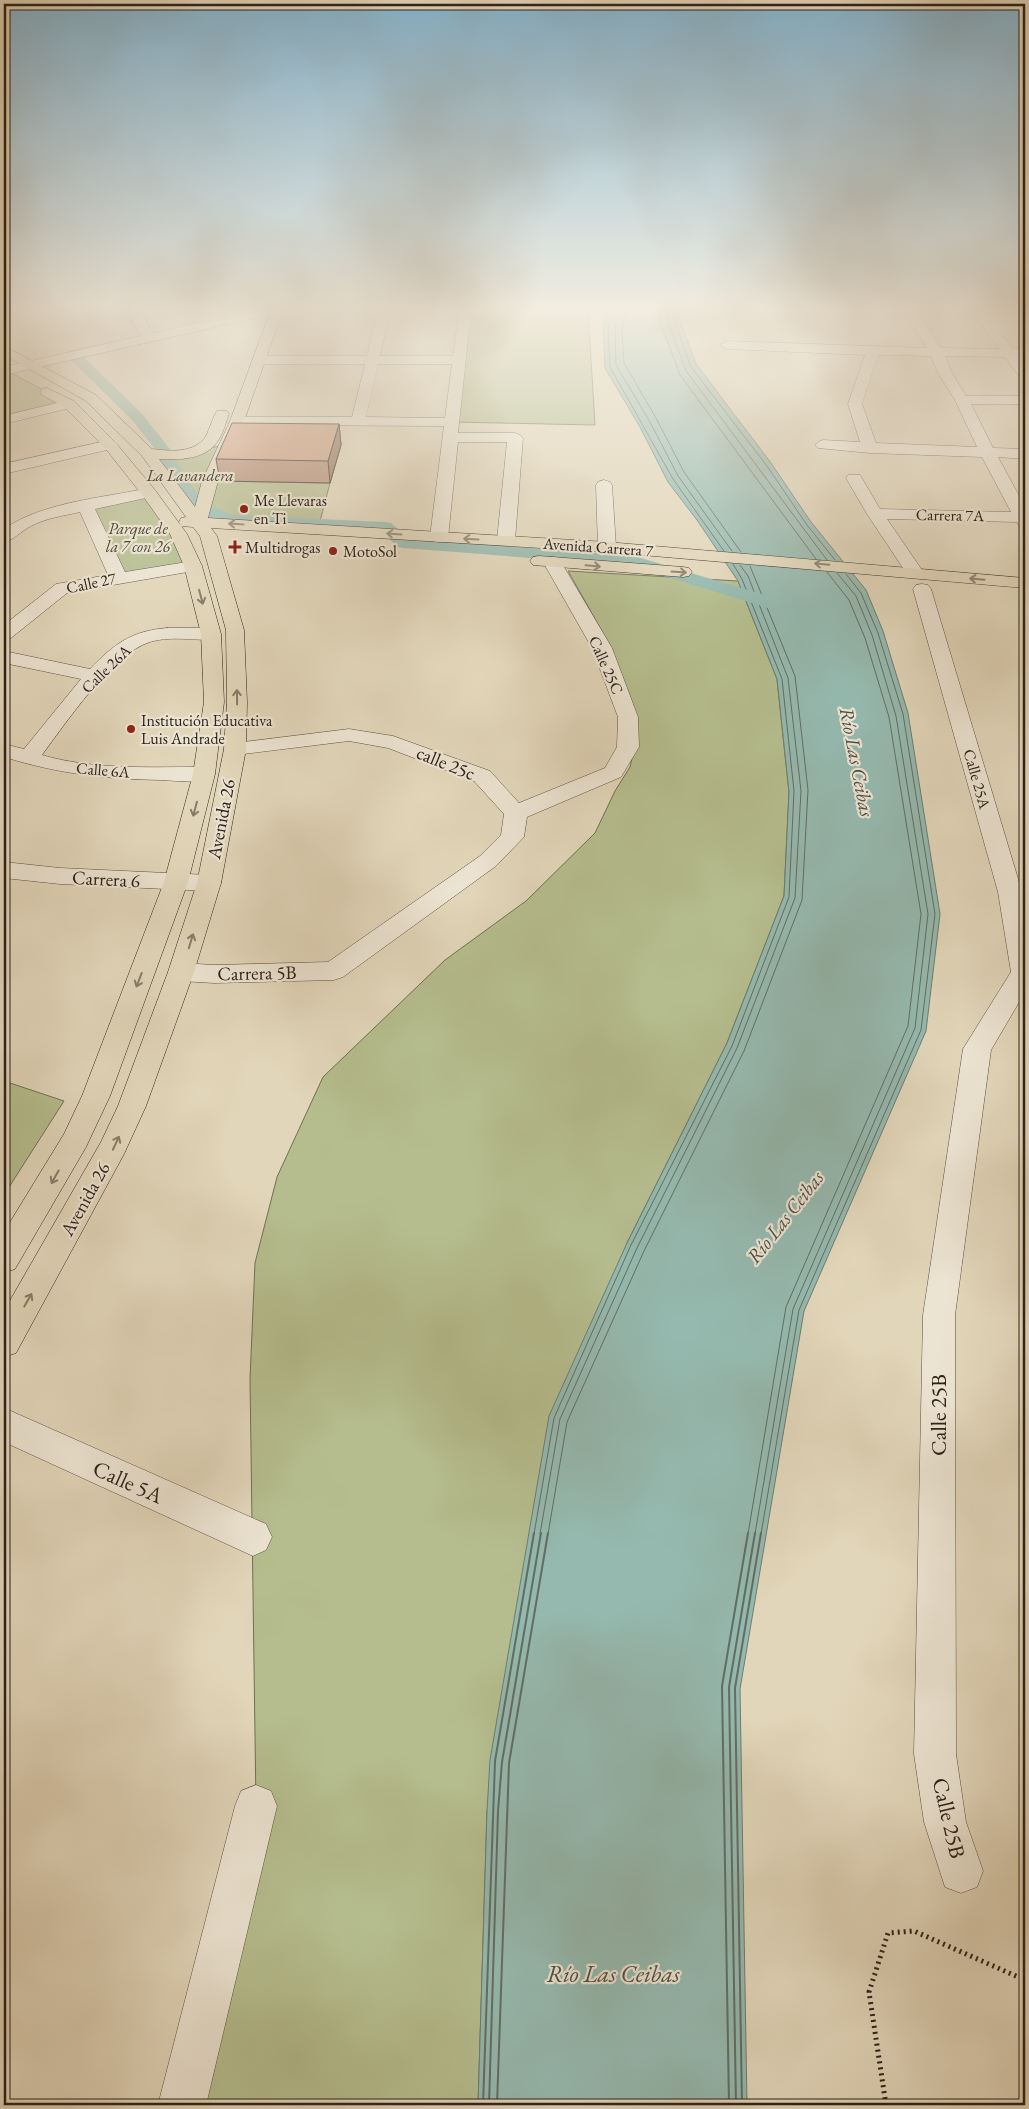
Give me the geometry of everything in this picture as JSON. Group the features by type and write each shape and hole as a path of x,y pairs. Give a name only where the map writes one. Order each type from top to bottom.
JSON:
{"main road":[{"name":"Avenida 26","path":"4,1259 51,1183 76,1139 92,1105 176,882 204,774 214,702 211,634 193,566 174,528 150,493 110,445 73,408"},
{"name":"Avenida 26","path":"4,1342 114,1146 132,1106 181,972 209,883 235,749 238,702 235,630 203,529 163,454 104,408"},
{"path":"163,454 197,450 206,445 212,439 224,408"},
{"path":"203,529 210,481 242,408"},
{"name":"Avenida Carrera 7","path":"174,528 439,537 607,547 919,581 1025,596"},
{"name":"Avenida Carrera 7","path":"203,529 494,557"},
{"name":"Avenida Carrera 7","path":"523,560 699,573"},
{"name":"Avenida Carrera 7","path":"738,575 874,576"},
{"name":"Avenida Carrera 7","path":"919,581 1025,583"}],"street":[{"path":"4,420 51,408"},
{"path":"358,422 361,408"},
{"path":"439,537 454,408"},
{"path":"857,408 870,448"},
{"path":"966,408 986,452 1025,518"},
{"path":"237,421 358,422 452,430 515,438 506,540"},
{"path":"4,469 110,445"},
{"path":"823,445 1025,454"},
{"name":"Calle 25A","path":"854,478 919,581 1010,892 1025,972"},
{"path":"604,485 607,547"},
{"path":"4,537 24,523 42,515 150,493"},
{"path":"85,506 118,578"},
{"name":"Carrera 7A","path":"875,514 1025,518"},
{"name":"Calle 25C","path":"516,813 613,772 628,747 628,717 602,648 552,562"},
{"name":"Calle 27","path":"4,634 55,592 74,585 193,566"},
{"name":"Calle 26A","path":"29,757 94,676 119,653 139,639 162,635 211,634"},
{"path":"4,657 94,676"},
{"name":"calle 25c","path":"235,749 349,735 393,742 482,776 516,813"},
{"name":"Calle 6A","path":"4,750 54,765 115,772 204,774"},
{"name":"Carrera 5B","path":"181,972 214,974 334,971 488,860 512,837 516,813"},
{"name":"Carrera 6","path":"4,870 60,876 209,883"},
{"name":"Calle 25B","path":"961,1871 945,1822 935,1754 939,1315 977,1049 1025,972"},
{"name":"Calle 5A","path":"4,1425 253,1537"},
{"path":"182,2105 256,1806"}],"path":[{"path":"886,2105 870,1992 888,1933 914,1930 1025,1980"}],"green space":[{"path":"4,408 51,408 4,420"},
{"path":"454,408 594,408 595,425 452,422"},
{"name":"La Lavandera","path":"226,445 211,481 330,483 318,529 199,522 205,495 181,497 147,453 203,449"},
{"name":"Parque de la 7 con 26","path":"149,493 193,566 118,577 85,506"},
{"path":"568,571 738,581 777,679 789,792 784,896 727,1043 627,1243 487,1811 478,2105 182,2105 256,1806 250,1379 255,1263 277,1177 323,1077 445,960 526,901 595,833 615,791 630,767 638,733 612,649"},
{"path":"4,1081 64,1101 4,1195"}],"water":[{"name":"Río Las Ceibas","path":"629,408 730,408 771,463 811,522 866,590 883,631 908,713 940,914 926,1031 804,1311 740,1689 747,2105 478,2105 490,1760 549,1416 627,1243 727,1043 784,896 789,792 777,679 738,581 697,520 668,482"}],"building":[{"path":"232,423 339,424 328,461 216,459"}],"waterway":[{"path":"129,408 164,451 180,481 202,509 230,520 385,527 404,543 634,561 778,605"}],"place":[{"name":"Me Llevaras en Ti","path":"244,509"},
{"name":"Multidrogas","path":"235,547"},
{"name":"MotoSol","path":"333,551"},
{"name":"Institución Educativa Luis Andrade","path":"131,729"}]}
